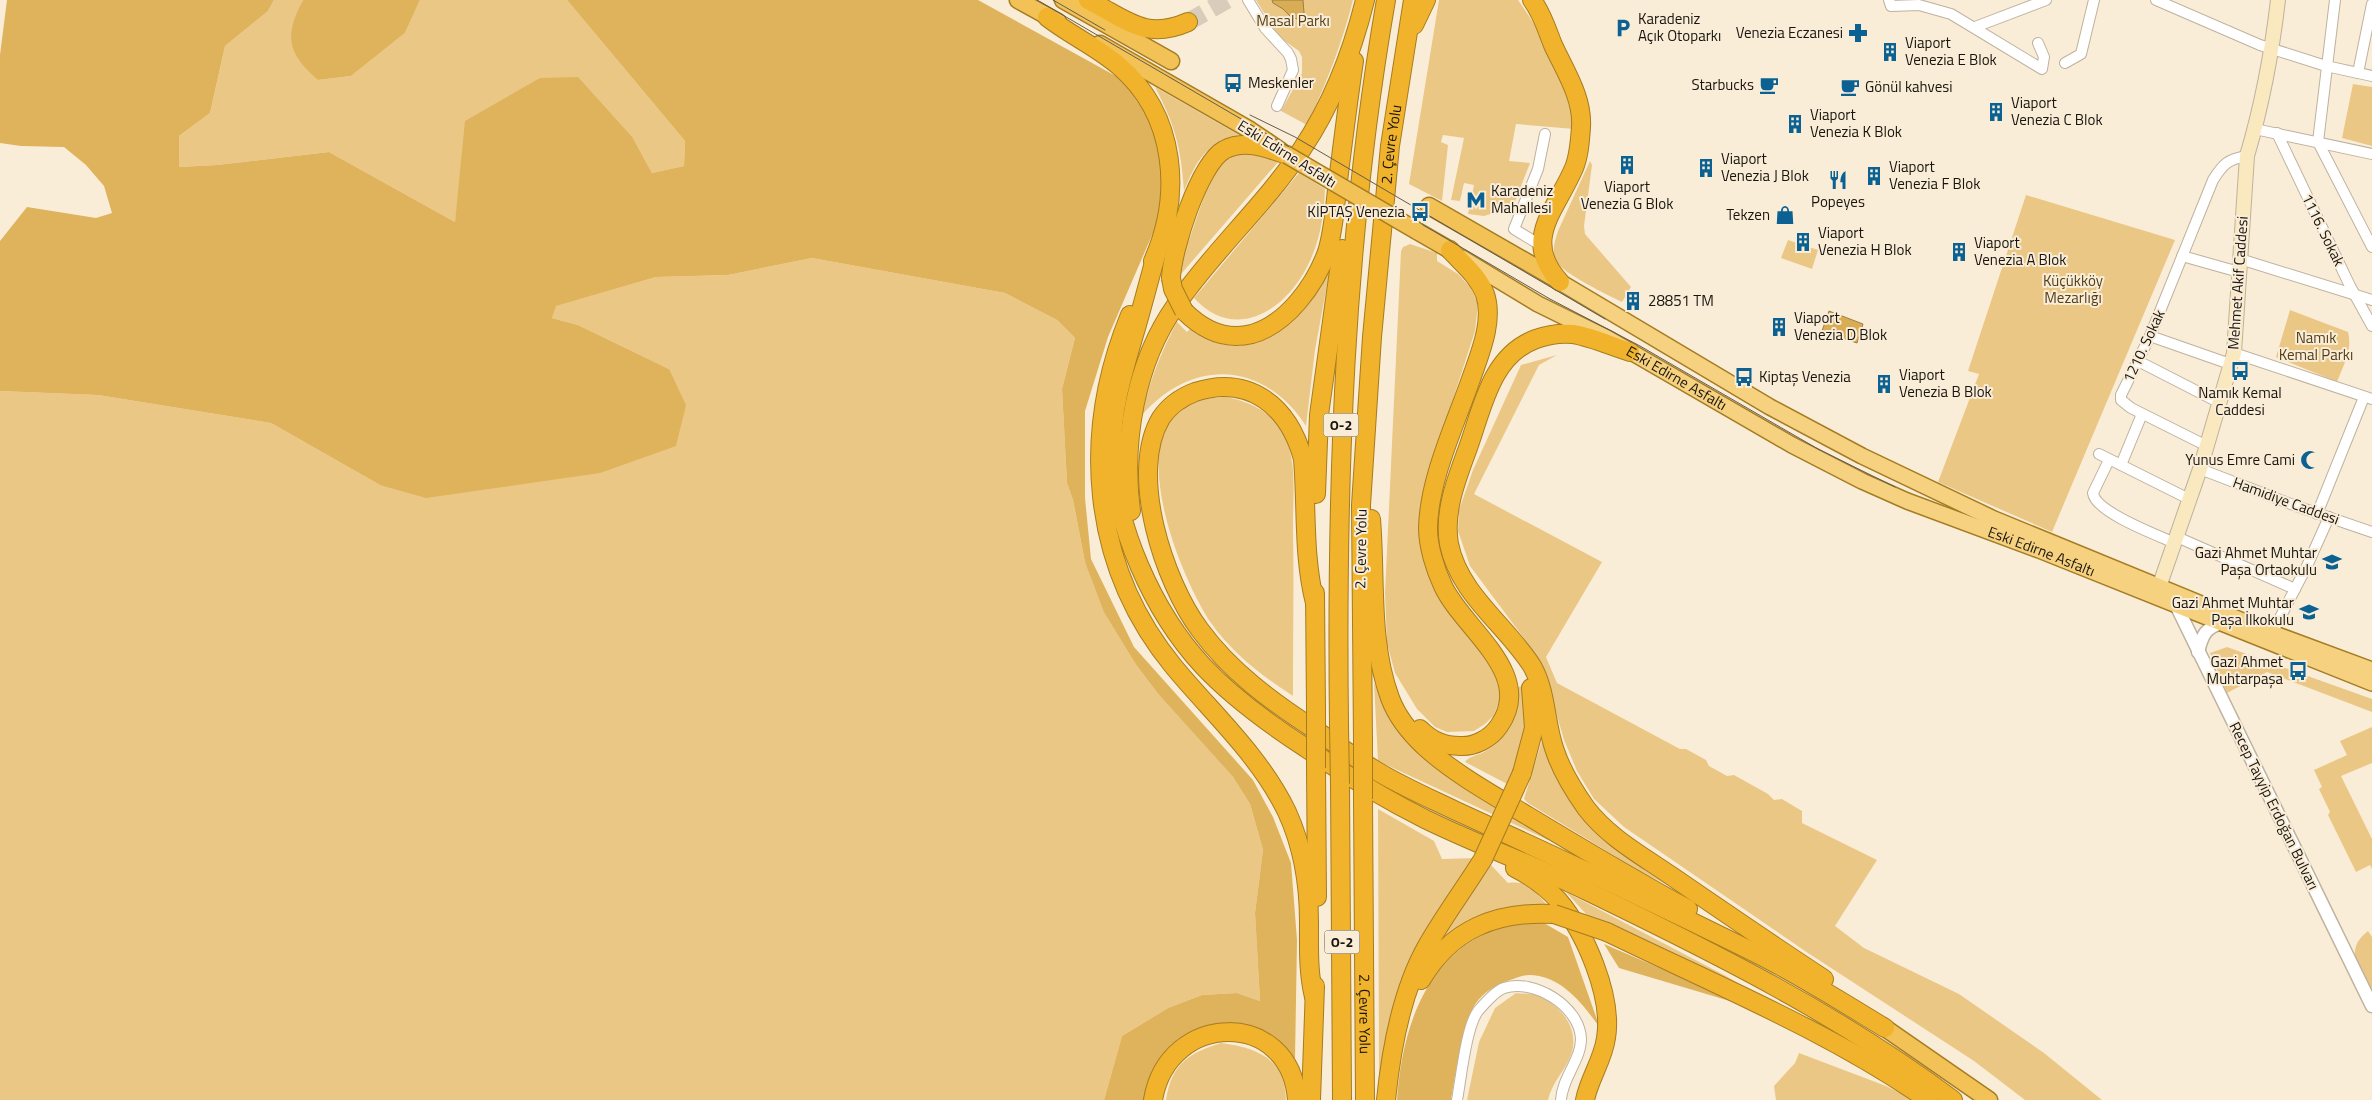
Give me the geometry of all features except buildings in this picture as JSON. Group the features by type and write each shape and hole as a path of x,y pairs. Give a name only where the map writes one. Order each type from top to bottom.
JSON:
{"highway":[{"name":"Eski Edirne Asfaltı","path":"1018,0 1047,17 1091,38 1233,120 1287,155 1450,250"},
{"path":"1063,0 1171,61"},
{"path":"1088,0 1133,24 1148,29 1163,30 1188,22"},
{"path":"1287,155 1259,146 1244,145 1224,151 1213,159 1206,169 1195,194 1175,250 1171,278 1173,289 1184,311 1195,322 1218,334 1244,336 1258,332 1275,322 1291,309 1313,281 1324,260 1332,230 1359,26 1365,0"},
{"name":"2. Çevre Yolu","path":"1342,1100 1338,538 1343,386 1353,254 1366,127 1386,0"},
{"name":"2. Çevre Yolu","path":"1365,1100 1360,582 1361,505 1364,486 1378,259 1390,146 1405,40 1413,0"},
{"path":"1405,40 1426,0"},
{"path":"1532,0 1543,20 1578,100 1581,125 1576,161 1546,223 1542,246 1544,262 1560,282"},
{"path":"1047,17 1121,67 1138,87 1153,111 1166,144 1172,182 1166,228 1119,341 1104,396 1098,469 1108,536 1132,603 1159,649 1260,766 1286,812 1301,851 1307,885 1309,968 1314,997"},
{"path":"1155,596 1134,528 1128,468 1132,416 1147,364 1155,342 1176,305 1285,173 1308,140 1333,94 1359,26"},
{"path":"1311,1100 1317,944 1315,603 1319,415 1348,194 1357,153 1366,127"},
{"name":"Eski Edirne Asfaltı","path":"1429,206 1560,282"},
{"path":"1386,682 1410,719 1435,741 1448,746 1464,746 1488,738 1505,718 1509,702 1509,686 1502,667 1444,587 1436,567 1428,530 1434,490 1476,364 1487,322 1488,308 1482,287 1470,270 1450,250"},
{"path":"1157,252 1119,388 1112,426 1112,454 1115,481 1126,530 1143,574 1185,644 1203,666 1256,713 1342,773 1422,817 1463,837 1585,889 1770,983 1868,1042 1953,1100"},
{"path":"1630,352 1572,334 1549,335 1528,342 1505,359 1490,384 1457,479 1450,506 1449,544 1461,576 1533,668 1542,690 1554,750 1574,791 1597,820 1647,860 1843,992 1885,1028"},
{"path":"1315,603 1309,581 1303,459 1297,439 1288,422 1267,400 1251,392 1234,388 1219,386 1188,395 1174,403 1162,417 1151,446 1150,486 1156,533 1164,562 1181,600 1199,629 1235,669 1293,716 1374,770 1412,790 1597,876 1769,960"},
{"path":"1364,486 1371,510 1377,642 1386,682 1396,711 1414,736 1434,754 1497,798 1603,862 1702,916 1769,960 1885,1028 1989,1100"},
{"path":"1386,1100 1390,1062 1402,1014 1416,970 1427,946 1483,859 1500,826 1522,773 1534,728 1534,709 1528,678 1512,641"},
{"path":"1463,837 1544,886 1564,909 1581,935 1604,996 1608,1024 1606,1040 1585,1100"},
{"path":"1402,1014 1429,965 1458,936 1474,927 1509,916 1532,913 1554,914 1607,932 1823,1038 1895,1078 1928,1100"},
{"path":"1153,1100 1155,1088 1164,1067 1175,1053 1204,1035 1218,1033 1248,1035 1265,1042 1280,1054 1292,1074 1297,1100"}],"main road":[{"name":"Mehmet Akif Caddesi","path":"2164,595 2176,540 2200,469 2232,358 2248,156 2271,48 2278,0"},
{"name":"Eski Edirne Asfaltı","path":"1450,250 1538,304 1630,352 1792,445 1862,481 1906,501 2022,544 2033,555 2127,594 2140,598 2164,595 2272,632 2372,670"},
{"name":"Eski Edirne Asfaltı","path":"1560,282 1770,407 1862,456 2223,624 2372,682"},
{"path":"1906,501 1915,495 1916,481"},
{"path":"1950,518 1950,510 1955,506 1971,512 1978,511"}],"street":[{"path":"1248,0 1265,28 1288,53 1291,59 1293,70 1277,106"},
{"path":"1889,0 1891,6 1918,5 1936,8 1975,27 2042,69 2044,57 2038,43"},
{"path":"1975,27 2046,0"},
{"path":"2065,63 2081,54 2094,0"},
{"path":"2156,0 2239,37 2326,66 2372,76"},
{"path":"2335,0 2318,142 2372,247"},
{"path":"2358,73 2372,4"},
{"path":"2255,129 2372,154"},
{"path":"1542,246 1514,229 1538,169 1545,134"},
{"name":"1116. Sokak","path":"2277,134 2350,286 2357,295 2372,326"},
{"name":"1210. Sokak","path":"2206,446 2131,408 2121,400 2121,395 2150,336 2217,172 2222,165 2236,158 2248,156"},
{"path":"2182,256 2240,266 2372,300"},
{"path":"2150,336 2368,398 2317,514"},
{"path":"2138,362 2220,403"},
{"path":"2121,466 2142,414"},
{"path":"2099,454 2189,499"},
{"path":"2109,460 2093,493 2097,503 2117,516 2295,589"},
{"name":"Hamidiye Caddesi","path":"2200,469 2317,514 2372,532"},
{"path":"2272,632 2295,589 2328,517"},
{"name":"Recep Tayyip Erdoğan Bulvarı","path":"2164,595 2198,652 2372,1006"},
{"path":"2198,652 2202,638 2207,630 2214,625 2223,624"},
{"path":"1457,1100 1466,1050 1477,1012 1502,989 1516,986 1532,987 1546,992 1559,1002 1576,1022 1581,1038 1579,1052 1560,1100"}],"green space":[{"path":"274,0 303,0 299,9 318,80 351,76 405,33 420,0 567,0 685,141 684,166 652,173 633,138 459,192 455,222 329,152 217,165 179,167 179,136 210,113 225,46 268,11"},
{"name":"Masal Parkı","path":"1256,0 1353,0 1333,64 1307,125 1281,111 1302,73 1302,57 1299,51 1279,37"},
{"path":"1439,0 1518,0 1546,45 1561,78 1571,112 1574,129 1516,124 1509,161 1530,163 1513,207 1484,216 1468,214 1474,185 1464,183 1460,201 1451,200 1464,138 1443,135 1441,142 1448,145 1442,201 1409,184"},
{"path":"2353,84 2372,87 2372,146 2342,138"},
{"path":"1155,87 1239,135 1218,143 1204,155 1193,170 1184,191 1176,137 1168,113"},
{"path":"1250,151 1279,161 1181,274 1181,263 1214,168 1225,157"},
{"path":"1590,161 1592,165 1584,226 1585,234 1631,287 1622,302 1567,272 1556,261 1554,254 1558,231"},
{"path":"1299,173 1325,189 1324,209 1318,238 1307,267 1297,283 1272,308 1257,316 1241,319 1225,318 1209,311 1194,298"},
{"name":"Küçükköy Mezarlığı","path":"2026,195 2175,240 2052,532 1938,482 1979,374 1968,371"},
{"path":"1788,240 1818,250 1812,269 1781,258"},
{"path":"1410,244 1437,253 1437,261 1458,274 1471,288 1478,304 1475,331 1426,483 1420,516 1478,645 1495,672 1500,688 1499,702 1494,715 1474,731 1447,732 1435,727 1417,709 1395,673 1387,643 1385,593 1401,251 1403,247"},
{"path":"812,258 1005,293 1057,320 1075,338 1062,389 1067,483 1073,500 1085,562 1137,666 1159,695 1233,777 1250,804 1263,850 1255,913 1260,1001 1237,993 1202,995 1168,1008 1122,1036 1104,1100 0,1100 0,391 98,395 271,423 380,485 669,369 578,325 552,318 555,306 656,277 728,275"},
{"path":"1325,273 1329,274 1315,350 1306,426 1289,404 1270,389 1249,379 1227,374 1205,376 1183,383 1162,396 1142,415 1156,367 1177,322 1187,332 1190,329 1213,342 1234,346 1252,343 1268,335 1283,323"},
{"name":"Namık Kemal Parkı","path":"2290,310 2348,332 2348,351 2337,382 2276,357"},
{"path":"1557,355 1539,365 1474,494 1602,562 1546,657 1557,683 1680,749 1686,749 1706,760 1709,766 1727,776 1734,775 1768,794 1774,800 1782,799 1802,811 1802,823 1877,860 1835,926 1864,948 1959,994 2044,1053 2102,1100 2025,1100 1974,1061 1808,953 1624,827 1594,799 1577,771 1564,740 1551,695 1535,653 1470,566 1458,531 1459,510 1473,470 1521,365"},
{"path":"1225,397 1252,405 1268,415 1280,429 1289,447 1294,491 1293,696 1248,663 1228,644 1211,623 1185,574 1163,506 1159,472 1161,441 1173,417 1195,401"},
{"path":"2227,647 2372,699 2372,712 2267,672 2227,693 2210,653"},
{"path":"1374,683 1391,719 1549,837 1548,840 1378,761"},
{"path":"1523,686 1525,735 1509,785 1465,762 1471,757 1491,748 1505,734 1514,717 1518,687"},
{"path":"2372,727 2372,763 2341,776 2372,839 2372,869 2370,865 2356,872 2328,815 2330,812 2319,789 2322,787 2314,770 2347,755 2340,741"},
{"path":"1544,734 1561,784 1686,894 1641,872 1524,799"},
{"path":"1378,809 1434,841 1442,859 1476,858 1446,902 1379,1076"},
{"path":"1491,865 1508,883 1527,885 1548,906 1516,908 1490,914 1466,925 1439,942"},
{"path":"1566,892 1726,976 1759,996 1586,914"},
{"path":"2368,931 2372,937 2372,993 2359,968 2355,953 2360,938"},
{"path":"1516,993 1539,996 1562,1013 1571,1028 1573,1036 1571,1055 1552,1088 1548,1100 1467,1100 1479,1042 1495,1008"},
{"path":"1221,1043 1246,1048 1267,1058 1280,1074 1286,1100 1166,1100 1172,1078 1183,1062 1199,1051"},
{"path":"1799,1053 1886,1086 1914,1100 1776,1100 1774,1086 1795,1063"}],"shaded area":[{"path":"7,0 274,0 268,11 225,46 210,113 179,136 179,167 217,165 329,152 455,222 465,121 540,78 578,77 633,138 652,173 684,166 685,141 567,0 978,0 1123,80 1149,119 1162,159 1162,212 1108,337 1085,411 1085,498 1091,559 1134,647 1253,780 1273,817 1291,863 1297,940 1295,1059 1277,1041 1256,1028 1236,1024 1217,1024 1199,1028 1182,1036 1168,1048 1157,1062 1149,1080 1146,1100 1104,1100 1122,1036 1168,1008 1202,995 1237,993 1260,1001 1255,913 1263,850 1250,804 1233,777 1159,695 1137,666 1104,612 1085,562 1073,500 1067,483 1062,389 1075,338 1057,320 1005,293 812,258 728,275 656,277 556,306 552,318 578,325 669,369 686,405 676,446 600,473 426,498 380,485 271,423 98,395 0,391 0,241 27,207 96,218 112,213 104,186 86,165 64,147 21,146 0,143 0,55"},
{"path":"303,0 420,0 405,33 351,76 318,80 300,61 292,43 293,24"},
{"path":"1272,0 1303,0 1304,13 1299,19 1292,18 1273,3"},
{"path":"1829,311 1863,324 1857,343 1822,331"},
{"path":"1544,923 1568,937 1600,1028 1570,992 1551,980 1541,976 1529,975 1505,981 1487,992 1471,1011 1460,1050 1451,1100 1397,1100 1400,1073 1412,1021 1422,997 1436,975 1453,956 1474,940 1499,928 1521,924"},
{"path":"1604,944 1750,1007 1619,968"}],"tunnel":[{"path":"1188,22 1227,0"}],"tram line":[{"path":"1037,0 1550,299 1640,346 1818,449 1895,487"},
{"path":"1053,0 1105,30"},
{"path":"1250,115 1295,137 1605,319"}],"place":[{"name":"Karadeniz Açık Otoparkı","path":"1623,28"},
{"name":"Venezia Eczanesi","path":"1858,33"},
{"name":"Viaport Venezia E Blok","path":"1890,52"},
{"name":"Meskenler","path":"1233,83"},
{"name":"Starbucks","path":"1769,85"},
{"name":"Gönül kahvesi","path":"1850,87"},
{"name":"Viaport Venezia C Blok","path":"1996,112"},
{"name":"Viaport Venezia K Blok","path":"1795,124"},
{"name":"Viaport Venezia G Blok","path":"1627,165"},
{"name":"Viaport Venezia J Blok","path":"1706,168"},
{"name":"Viaport Venezia F Blok","path":"1874,176"},
{"name":"Popeyes","path":"1838,180"},
{"name":"Karadeniz Mahallesi","path":"1476,200"},
{"name":"KİPTAŞ Venezia","path":"1420,212"},
{"name":"Tekzen","path":"1785,215"},
{"name":"Viaport Venezia H Blok","path":"1803,242"},
{"name":"Viaport Venezia A Blok","path":"1959,252"},
{"name":"28851 TM","path":"1633,301"},
{"name":"Viaport Venezia D Blok","path":"1779,327"},
{"name":"Namık Kemal Caddesi","path":"2240,371"},
{"name":"Kiptaş Venezia","path":"1744,377"},
{"name":"Viaport Venezia B Blok","path":"1884,384"},
{"name":"Yunus Emre Cami","path":"2310,460"},
{"name":"Gazi Ahmet Muhtar Paşa Ortaokulu","path":"2332,562"},
{"name":"Gazi Ahmet Muhtar Paşa İlkokulu","path":"2309,612"},
{"name":"Gazi Ahmet Muhtarpaşa","path":"2298,671"}]}
